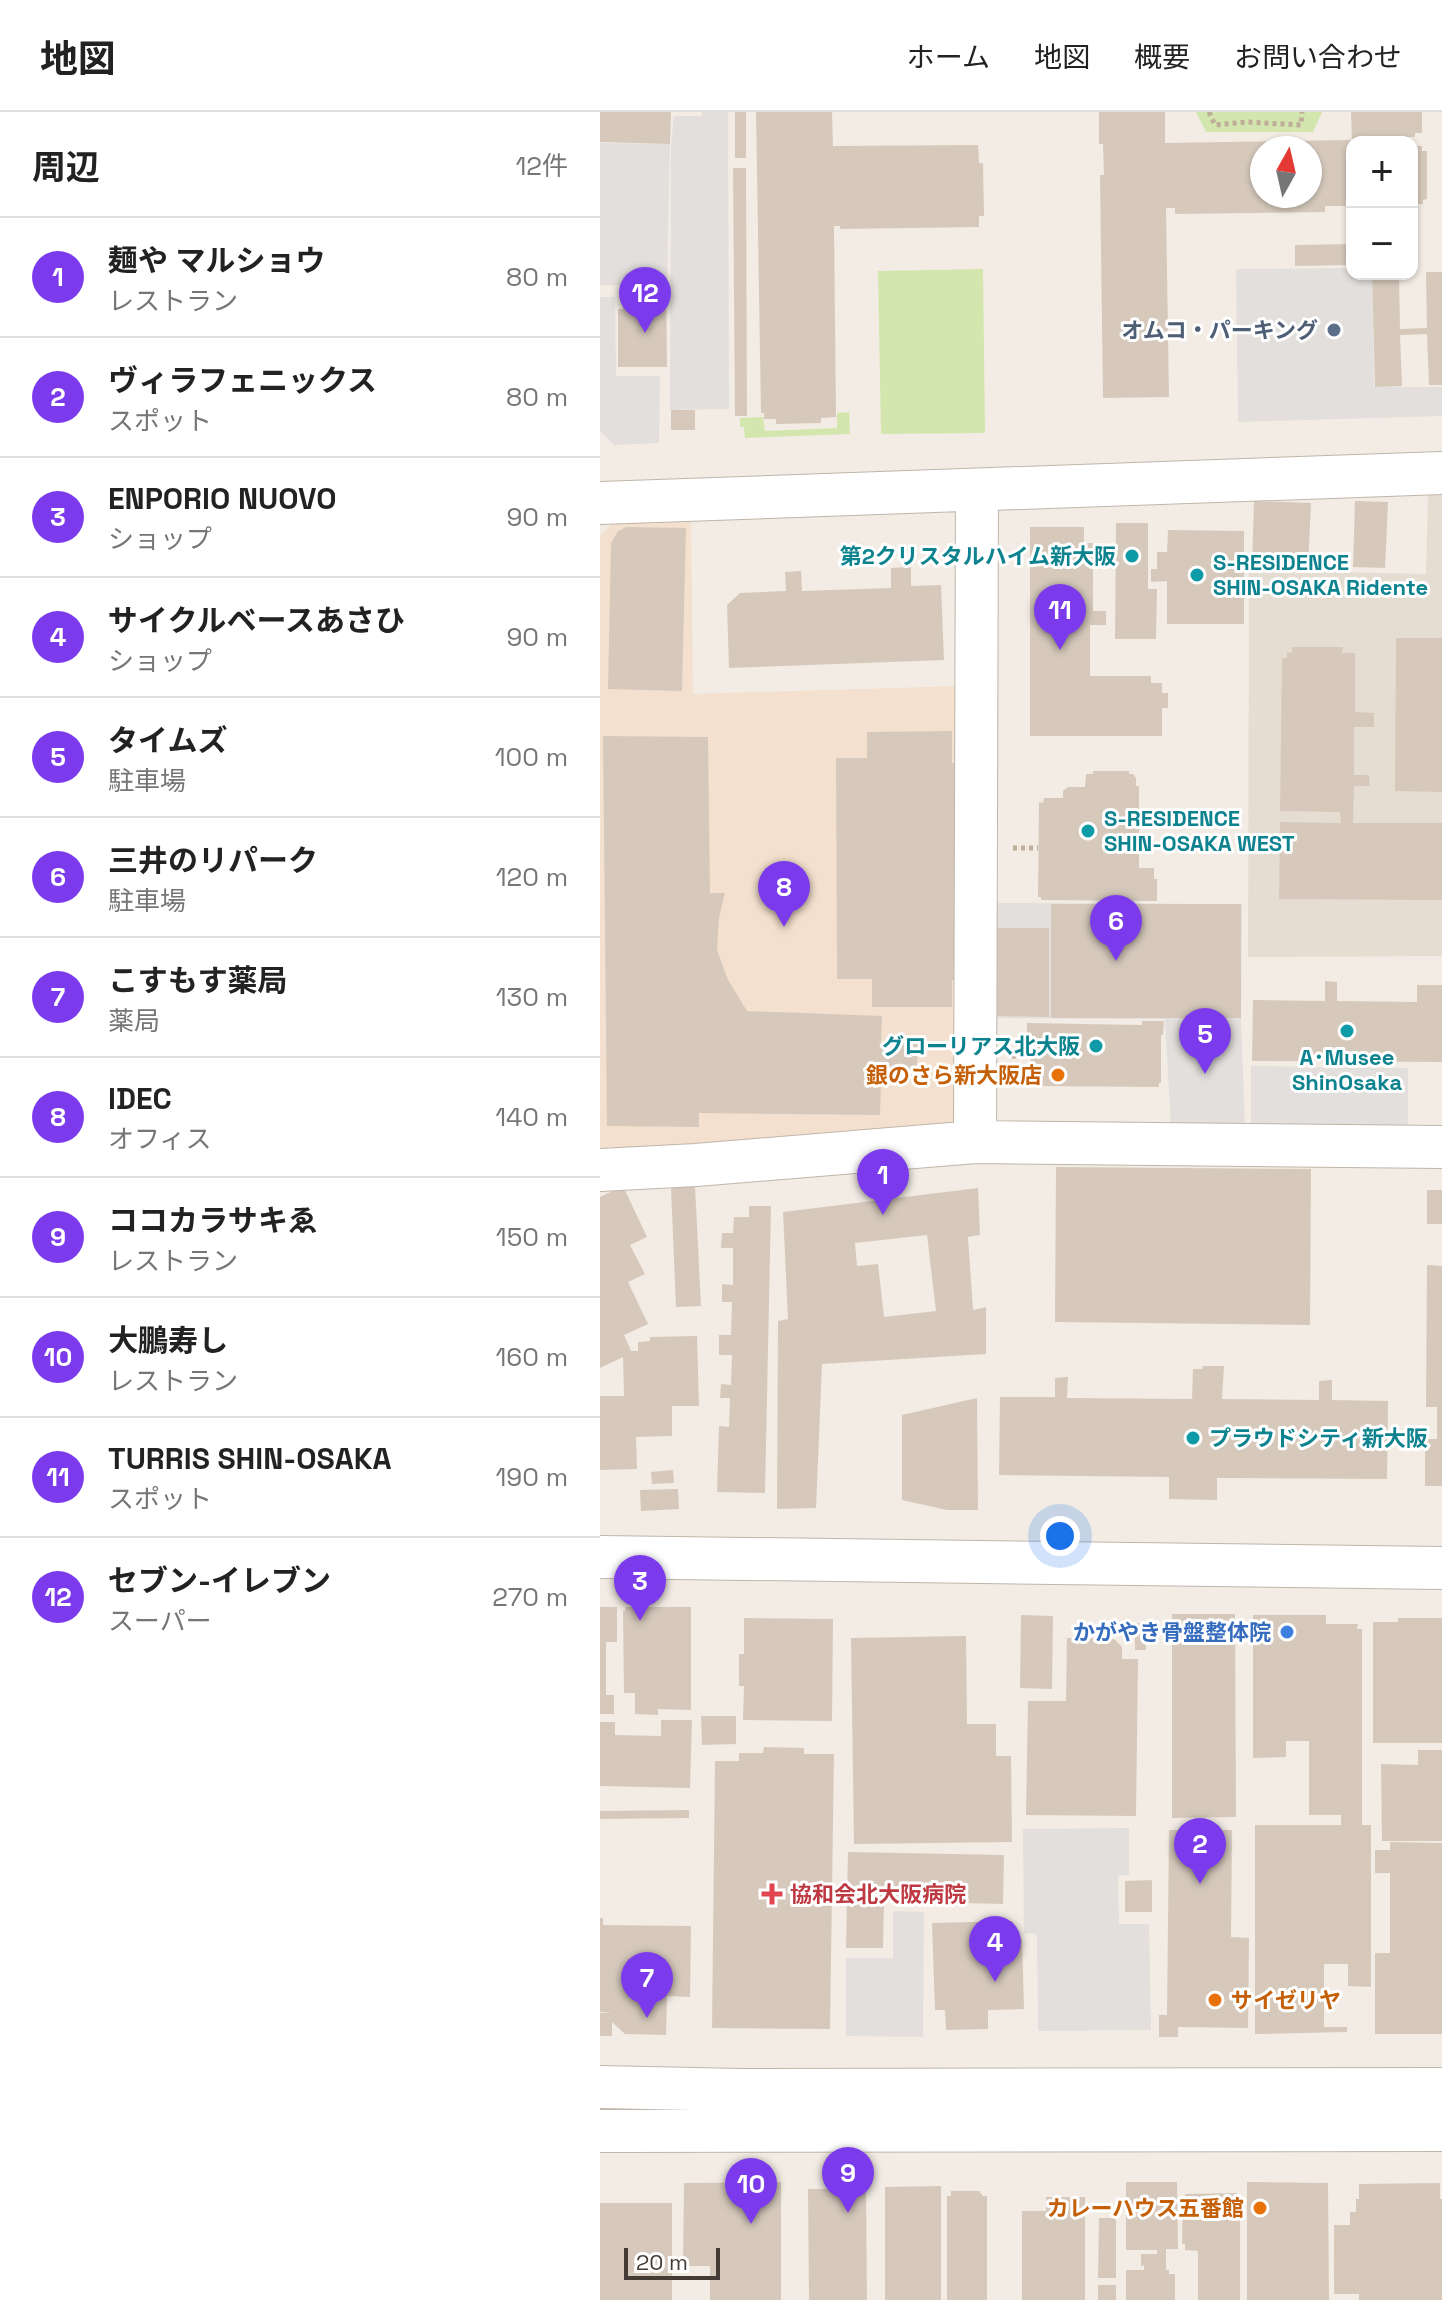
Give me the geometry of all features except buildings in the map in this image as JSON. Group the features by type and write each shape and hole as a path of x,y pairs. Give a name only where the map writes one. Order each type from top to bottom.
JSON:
{"street":[{"path":"600,503 1442,473"},
{"path":"975,1142 977,490"},
{"path":"600,1170 975,1142 1442,1147"},
{"path":"600,1557 1442,1568"},
{"path":"600,2087 740,2090 1442,2089"},
{"path":"600,2131 1442,2130"}],"path":[{"path":"1209,112 1215,125 1247,122 1301,125 1302,112"},
{"path":"1246,112 1247,122"}],"shaded area":[{"path":"702,112 728,112 729,409 670,410 671,145 674,116 702,116"},
{"path":"600,143 670,144 667,286 600,285"},
{"name":"オムコ・パーキング","path":"1346,268 1346,280 1372,280 1374,387 1442,387 1442,416 1238,422 1236,269"},
{"path":"600,297 615,297 616,376 660,376 659,443 614,445 600,431"},
{"path":"1442,493 1442,956 1248,957 1249,570 1426,574 1428,494"},
{"path":"691,521 693,694 959,686 955,1129 600,1153 600,536 613,523"},
{"path":"989,903 1242,904 1241,1020 1245,1128 1171,1128 1165,1019 989,1018"},
{"path":"1251,1066 1408,1068 1408,1130 1251,1129"},
{"path":"1129,1828 1129,1875 1118,1876 1119,1924 1149,1924 1151,2030 1038,2031 1037,1934 1024,1933 1023,1829"},
{"path":"893,1911 924,1912 923,2037 846,2036 846,1958 893,1958"}],"green space":[{"path":"1196,112 1322,112 1313,132 1206,132"},
{"path":"983,269 985,433 881,434 878,271"},
{"path":"849,412 850,434 745,438 744,427 740,427 740,418 763,417 765,431 837,428 837,413"}],"place":[{"name":"オムコ・パーキング","path":"1334,330"},
{"name":"セブン-イレブン","path":"645,333"},
{"name":"第2クリスタルハイム新大阪","path":"1132,556"},
{"name":"S-RESIDENCE SHIN-OSAKA Ridente","path":"1197,575"},
{"name":"TURRIS SHIN-OSAKA","path":"1060,650"},
{"name":"S-RESIDENCE SHIN-OSAKA WEST","path":"1088,831"},
{"name":"IDEC","path":"784,927"},
{"name":"三井のリパーク","path":"1116,961"},
{"name":"A･Musee ShinOsaka","path":"1347,1031"},
{"name":"グローリアス北大阪","path":"1096,1046"},
{"name":"タイムズ","path":"1205,1074"},
{"name":"銀のさら新大阪店","path":"1058,1075"},
{"name":"麺や マルショウ","path":"883,1215"},
{"name":"プラウドシティ新大阪","path":"1193,1438"},
{"name":"ENPORIO NUOVO","path":"640,1621"},
{"name":"かがやき骨盤整体院","path":"1287,1632"},
{"name":"ヴィラフェニックス","path":"1200,1884"},
{"name":"協和会北大阪病院","path":"772,1894"},
{"name":"サイクルベースあさひ","path":"995,1982"},
{"name":"サイゼリヤ","path":"1215,2000"},
{"name":"こすもす薬局","path":"647,2018"},
{"name":"カレーハウス五番館","path":"1260,2208"},
{"name":"ココカラサキゑ","path":"848,2213"},
{"name":"大鵬寿し","path":"751,2224"}]}
